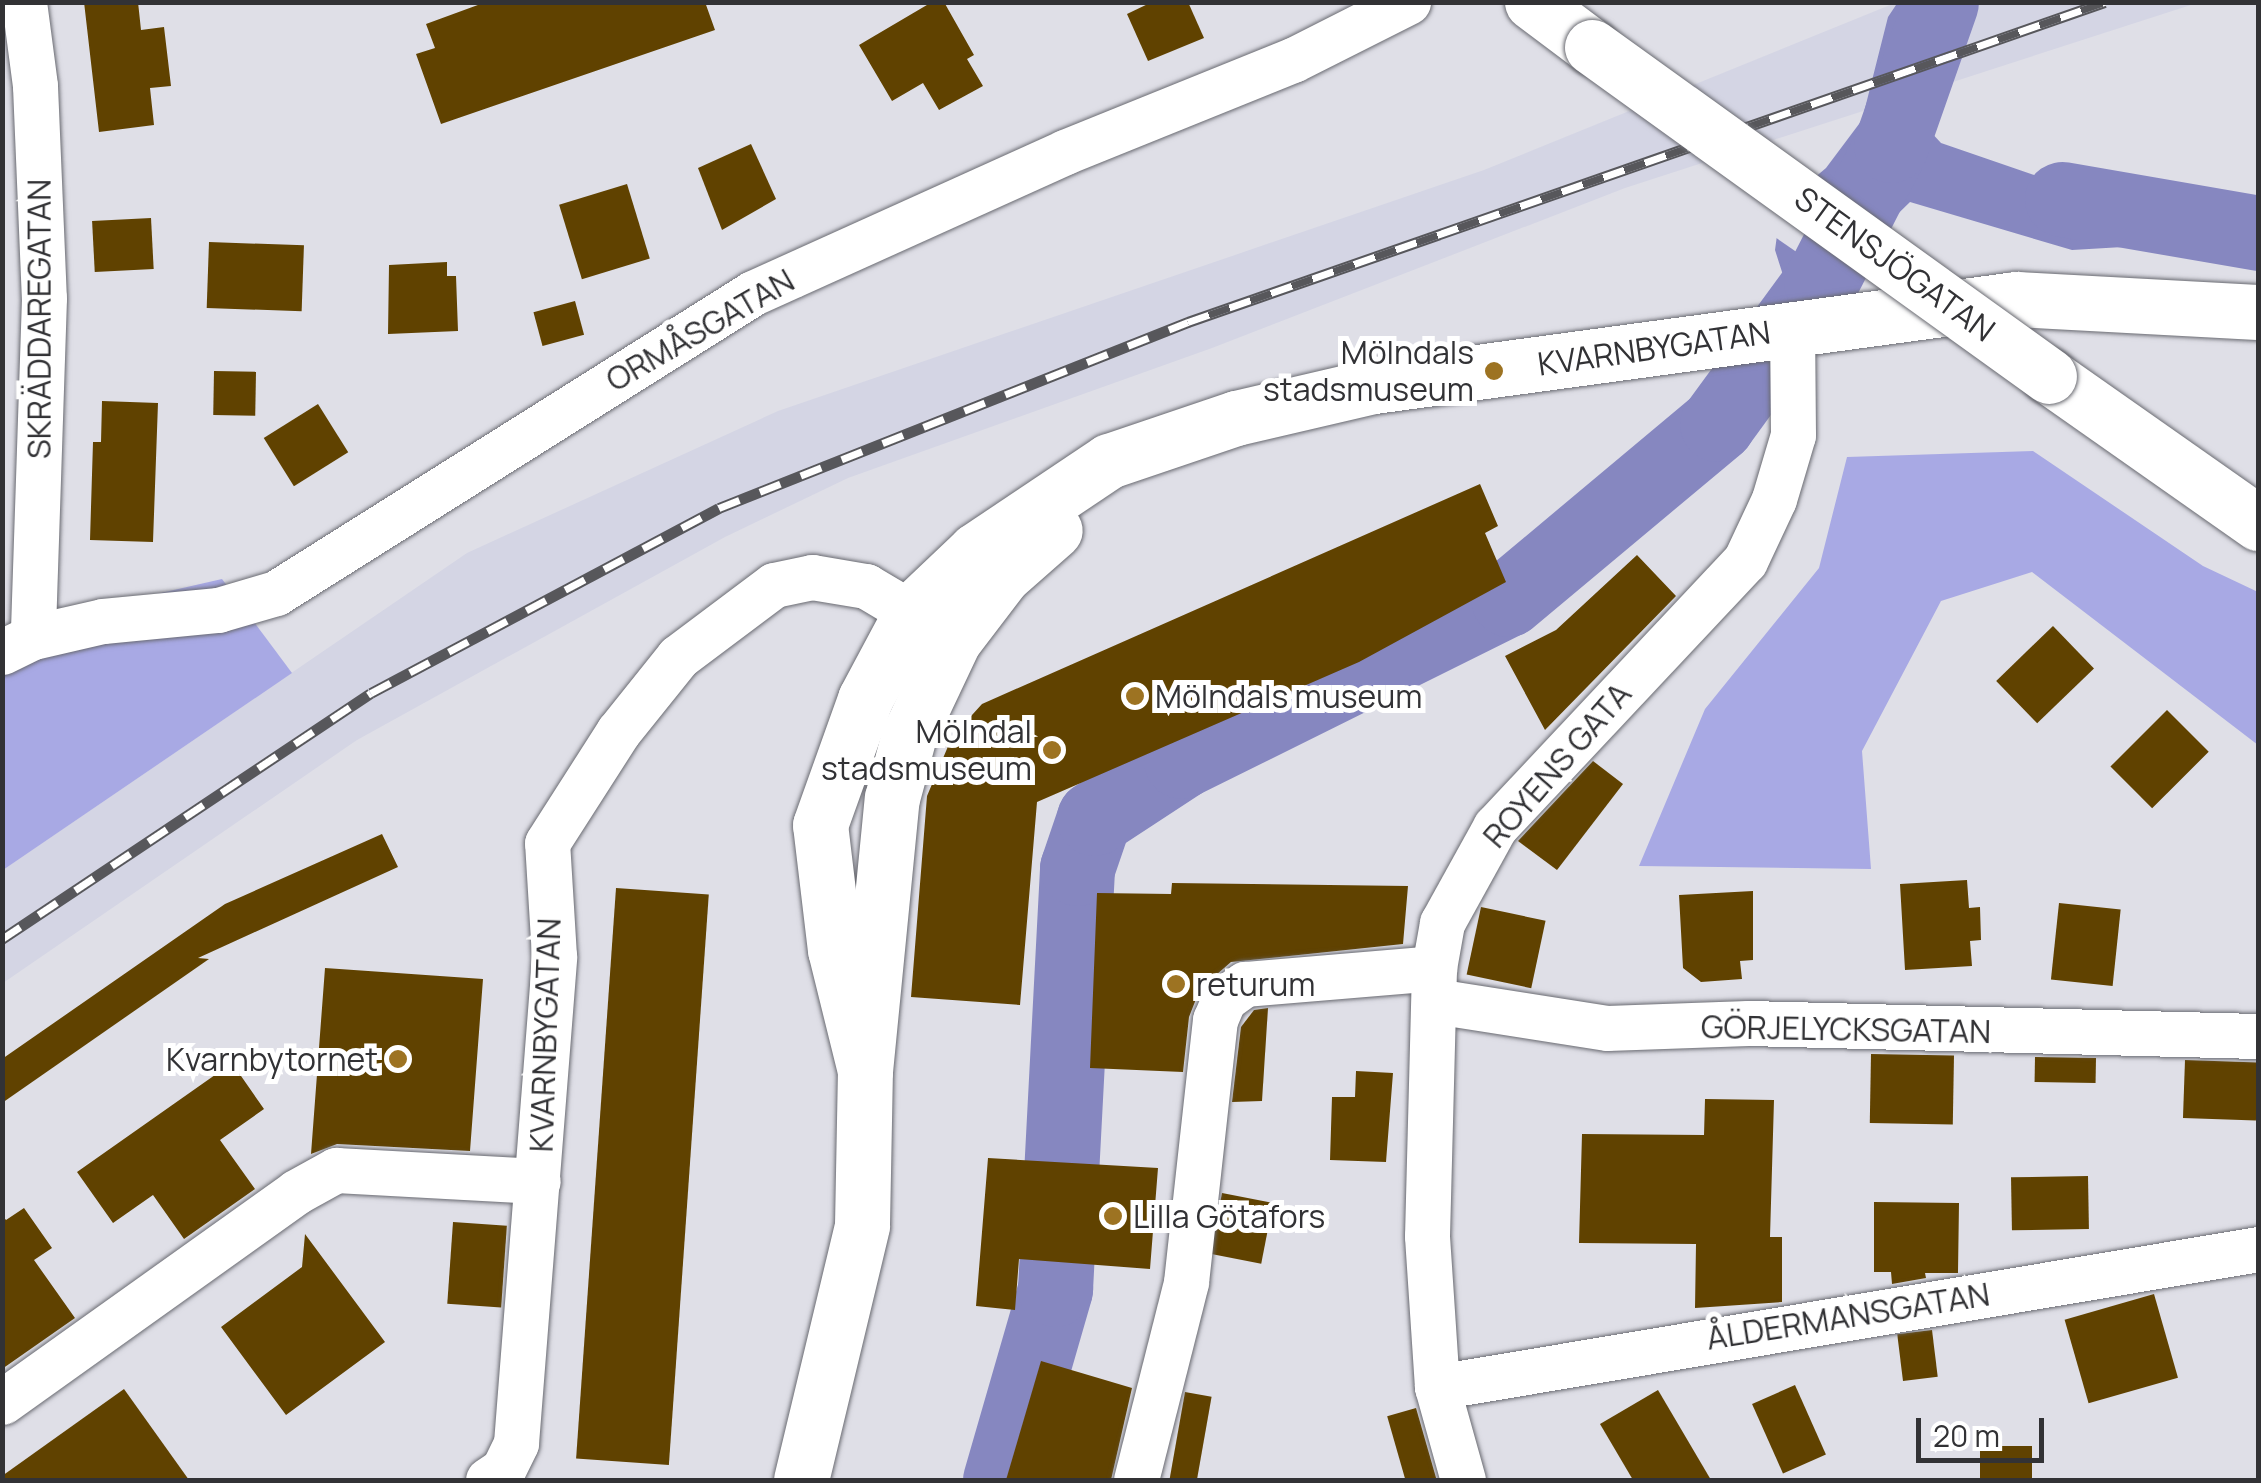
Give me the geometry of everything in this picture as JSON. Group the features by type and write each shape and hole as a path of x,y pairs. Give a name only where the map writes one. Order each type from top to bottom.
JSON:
{"street":[{"name":"SKRÄDDAREGATAN","path":"18,645 44,298 35,86 24,2"},
{"name":"ORMÅSGATAN","path":"18,645 103,621 218,610 276,594 753,294 1048,160 1292,60 1408,2"},
{"name":"STENSJÖGATAN","path":"1532,2 2197,485 2258,523"},
{"name":"KVARNBYGATAN","path":"801,1480 862,1224 864,1071 835,950 820,825 864,699 933,625 976,550 1109,461 1236,418 1374,386 1807,327 2075,298 2258,312"},
{"name":"ROYENS GATA","path":"1462,1480 1437,1387 1427,1236 1435,984 1442,923 1494,828 1745,561 1784,467 1807,327"},
{"name":"KVARNBYGATAN","path":"488,1480 503,1470 516,1443 554,956 547,842 618,732 678,657 774,585 812,577 866,586 933,625"},
{"name":"GÖRJELYCKSGATAN","path":"1136,1480 1186,1282 1215,1020 1224,999 1245,984 1435,984 1620,1029 1748,1023 2258,1036"},
{"name":"KVARNBYGATAN","path":"2,1402 296,1192 336,1170 538,1181"},
{"name":"ÅLDERMANSGATAN","path":"1437,1387 2258,1249"}],"shaded area":[{"path":"1898,2 1973,3 1928,129 1941,143 2043,178 2147,192 2174,244 2072,250 1910,202 1825,285 1800,289 1783,275 1775,250 1781,206 1826,168 1862,120 1888,17"},
{"path":"1895,3 2197,3 1625,188 1212,348 848,478 725,537 357,740 3,983 3,870 467,553 778,411 1484,170"},
{"path":"2033,451 2203,566 2258,592 2258,745 2032,572 1941,601 1862,751 1871,869 1639,866 1705,709 1819,568 1847,457"},
{"path":"222,579 292,673 3,870 3,629"}],"pier":[{"path":"1777,203 1888,230 1837,280 1772,235"}],"building":[{"path":"84,2 138,2 141,30 164,27 171,86 150,88 154,125 99,132"},
{"path":"486,2 705,2 715,30 441,124 416,54 435,48 426,24"},
{"path":"932,2 944,2 974,55 967,59 983,86 939,110 923,83 892,101 859,45"},
{"path":"1152,2 1188,2 1204,38 1148,61 1127,14"},
{"path":"751,144 776,199 722,230 698,168"},
{"path":"627,184 650,259 582,279 559,205"},
{"path":"151,218 154,269 95,272 92,221"},
{"path":"209,242 304,245 302,311 207,308"},
{"path":"447,262 447,276 456,276 458,331 388,334 389,265"},
{"path":"575,301 584,335 543,346 533,312"},
{"path":"214,371 256,372 255,416 213,415"},
{"path":"102,401 158,403 153,542 90,540 93,442 101,442"},
{"path":"318,404 348,452 294,486 264,438"},
{"name":"Mölndal stadsmuseum","path":"1480,484 1498,526 1485,533 1506,582 1359,662 1037,802 1020,1005 911,997 927,796 952,737 982,704"},
{"path":"1637,555 1676,596 1545,730 1505,656 1556,630"},
{"path":"2053,626 2094,668 2037,723 1996,681"},
{"path":"2167,710 2209,752 2152,808 2110,767"},
{"path":"1593,761 1623,784 1557,870 1518,841"},
{"path":"382,834 398,867 198,958 209,959 2,1103 2,1059 225,904"},
{"path":"1967,880 1969,908 1980,907 1981,940 1970,941 1972,966 1905,970 1900,884"},
{"path":"1172,883 1408,886 1403,944 1231,962 1200,989 1189,1017 1183,1072 1090,1068 1097,893 1171,894"},
{"path":"616,888 709,894 669,1465 576,1459"},
{"path":"1753,891 1753,960 1740,961 1742,979 1701,982 1683,968 1679,895"},
{"path":"2059,903 2121,909 2113,986 2051,980"},
{"path":"1481,907 1546,921 1531,988 1467,974"},
{"name":"Kvarnbytornet","path":"325,968 483,979 470,1151 337,1144 311,1154"},
{"path":"1268,1008 1262,1101 1232,1102 1241,1027 1254,1010"},
{"path":"1871,1054 1954,1055 1953,1124 1870,1123"},
{"path":"2035,1057 2096,1058 2096,1083 2035,1082"},
{"path":"2185,1060 2258,1063 2256,1121 2183,1118"},
{"path":"232,1063 264,1109 220,1140 255,1189 184,1239 153,1195 113,1223 77,1172"},
{"path":"1356,1071 1393,1073 1386,1162 1330,1160 1332,1097 1355,1097"},
{"path":"1705,1099 1774,1100 1770,1237 1782,1237 1782,1302 1695,1308 1696,1244 1579,1243 1582,1134 1704,1135"},
{"path":"988,1158 1158,1168 1150,1269 1019,1259 1015,1310 976,1306"},
{"path":"2088,1176 2089,1229 2012,1230 2011,1177"},
{"path":"1222,1193 1273,1203 1261,1264 1210,1254"},
{"path":"1874,1202 1959,1203 1958,1273 1925,1273 1926,1278 1892,1284 1891,1272 1874,1272"},
{"path":"24,1208 52,1248 34,1260 75,1318 2,1369 2,1215 6,1220"},
{"path":"453,1222 507,1226 501,1308 447,1304"},
{"path":"305,1234 385,1342 286,1415 221,1327 302,1267"},
{"path":"2154,1294 2178,1378 2089,1403 2065,1320"},
{"path":"1932,1330 1938,1377 1903,1381 1897,1334"},
{"path":"1041,1361 1132,1388 1111,1480 1006,1480"},
{"path":"1795,1385 1826,1454 1783,1474 1752,1404"},
{"path":"124,1389 189,1480 2,1480 2,1476"},
{"path":"1658,1390 1711,1480 1633,1480 1600,1424"},
{"path":"1185,1392 1212,1397 1197,1480 1169,1480"},
{"path":"1416,1408 1437,1480 1405,1480 1387,1416"},
{"path":"1980,1446 2032,1446 2032,1480 1980,1480"}],"waterway":[{"path":"1000,1480 1055,1289 1077,868 1094,818 1181,761 1508,599 1717,424 1821,282 1891,145 1941,2"},
{"path":"2062,199 2258,233"}],"railway":[{"path":"2,939 371,693 719,508 1188,322 2105,2"}],"place":[{"name":"Mölndals stadsmuseum","path":"1494,371"},
{"name":"Mölndals museum","path":"1135,696"},
{"name":"Mölndal stadsmuseum","path":"1052,750"},
{"name":"returum","path":"1176,984"},
{"name":"Kvarnbytornet","path":"398,1059"},
{"name":"Lilla Götafors","path":"1113,1216"}]}
